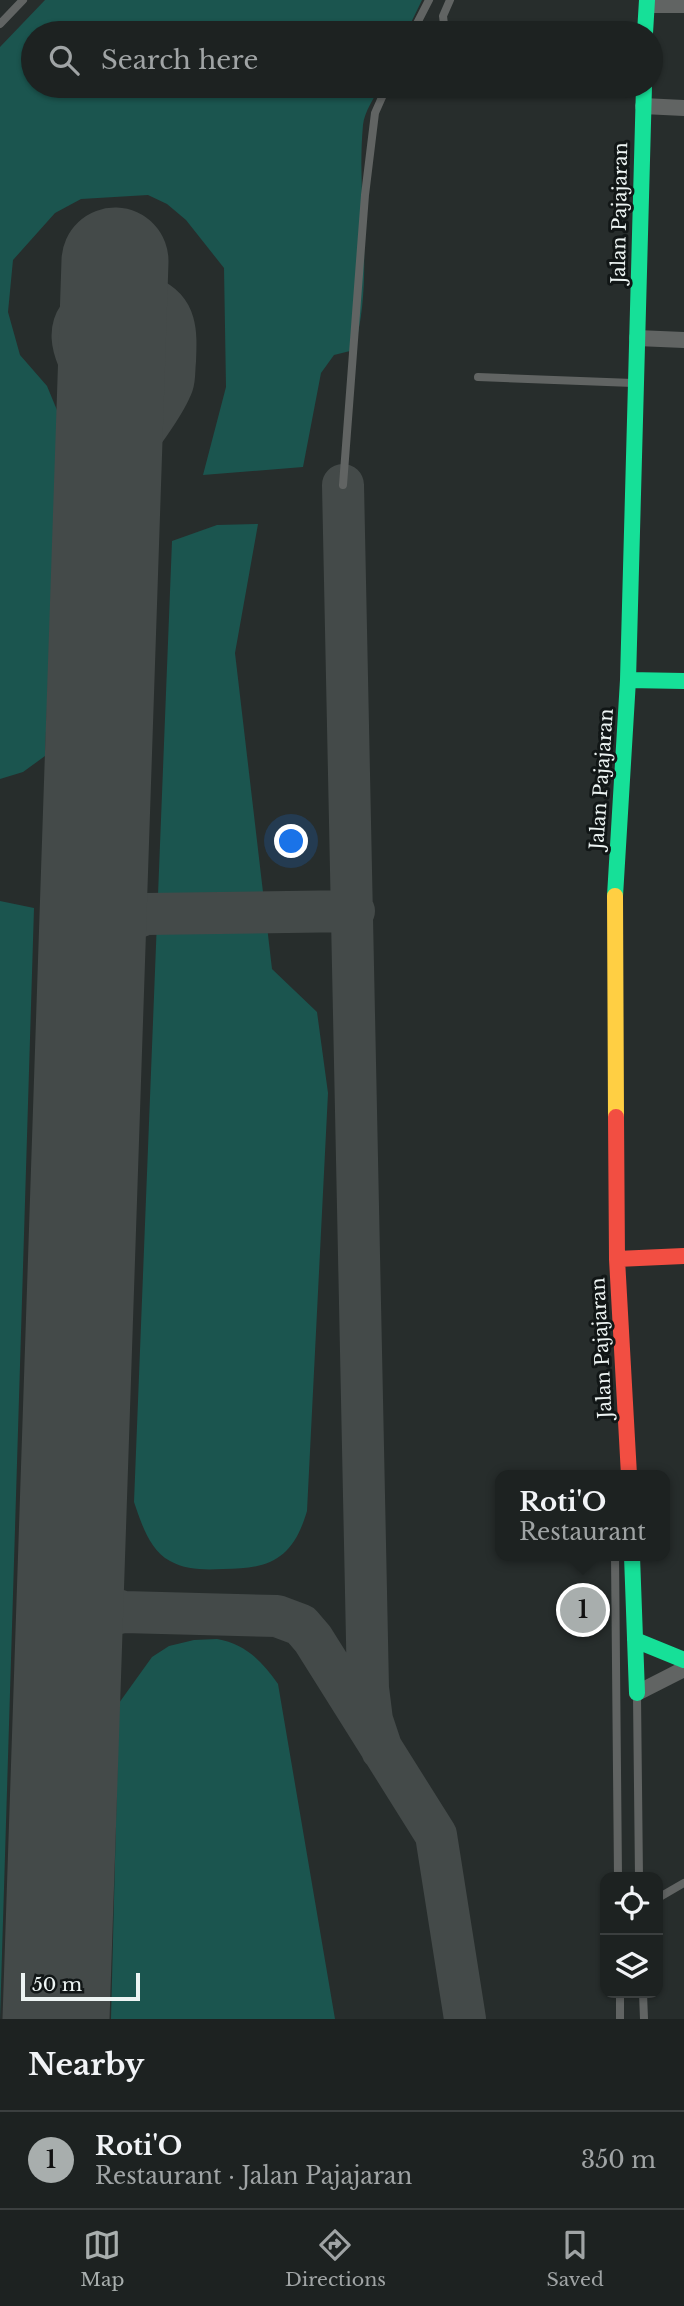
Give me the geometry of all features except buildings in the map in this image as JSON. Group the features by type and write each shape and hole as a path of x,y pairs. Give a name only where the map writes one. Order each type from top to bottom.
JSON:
{"main road":[{"path":"646,21 647,2"},
{"name":"Jalan Pajajaran","path":"629,1470 617,1259 615,884 628,680 643,98"},
{"path":"628,680 684,681"},
{"path":"617,1259 684,1256"},
{"path":"632,1561 637,1693"},
{"path":"635,1640 684,1660"}],"street":[{"path":"647,2 684,5"},
{"path":"643,106 684,108"},
{"path":"637,338 684,340"},
{"path":"637,1693 684,1669"}],"lane":[{"path":"0,24 23,0"},
{"path":"418,21 429,0"},
{"path":"444,21 450,0"},
{"path":"343,485 365,195 376,113 382,98"},
{"path":"478,377 636,383"},
{"path":"615,1561 618,1872"},
{"path":"637,1693 639,1872"},
{"path":"663,1895 684,1883"},
{"path":"620,1998 620,2019"},
{"path":"643,1998 644,2019"}],"shaded area":[{"path":"45,0 422,0 412,21 25,21"},
{"path":"21,25 21,98 374,98 364,120 361,153 364,265 360,322 354,350 334,355 321,373 303,467 203,475 226,387 224,268 186,220 167,204 148,195 81,199 55,213 13,260 8,312 20,355 47,386 59,415 45,756 23,772 0,779 0,47"},
{"path":"258,524 235,653 272,969 317,1012 328,1093 307,1511 295,1540 277,1558 254,1567 203,1569 182,1566 156,1550 134,1502 172,541 217,525"},
{"path":"0,901 34,908 0,2019"},
{"path":"194,1640 227,1641 252,1654 278,1684 335,2019 111,2019 119,1703 152,1657 169,1646"}],"taxiway":[{"path":"107,494 105,420 101,404 77,357 73,341 74,326 82,313 99,300 111,295 131,293 159,303 170,316 175,342 174,378 159,409 108,480"},
{"path":"343,485 368,1688 372,1720 382,1750"},
{"path":"95,865 107,903 114,912 146,914"},
{"path":"92,969 119,928 146,914 354,911"},
{"path":"72,1543 76,1568 85,1588 91,1596 111,1608 124,1612 277,1616 301,1625 313,1639 436,1835 465,2019"},
{"path":"68,1666 76,1645 87,1629 103,1618 124,1612"}],"runway":[{"path":"56,2019 115,261"}],"traffic: fast":[{"path":"646,21 647,0"},
{"path":"615,896 628,680 644,98"},
{"path":"628,680 684,681"},
{"path":"632,1561 637,1693"},
{"path":"635,1640 684,1660"}],"traffic: slow":[{"path":"615,896 616,1117"}],"traffic: jam":[{"path":"616,1117 617,1259 629,1470"},
{"path":"617,1259 684,1256"}],"place":[{"name":"Roti'O","path":"583,1610"}]}
